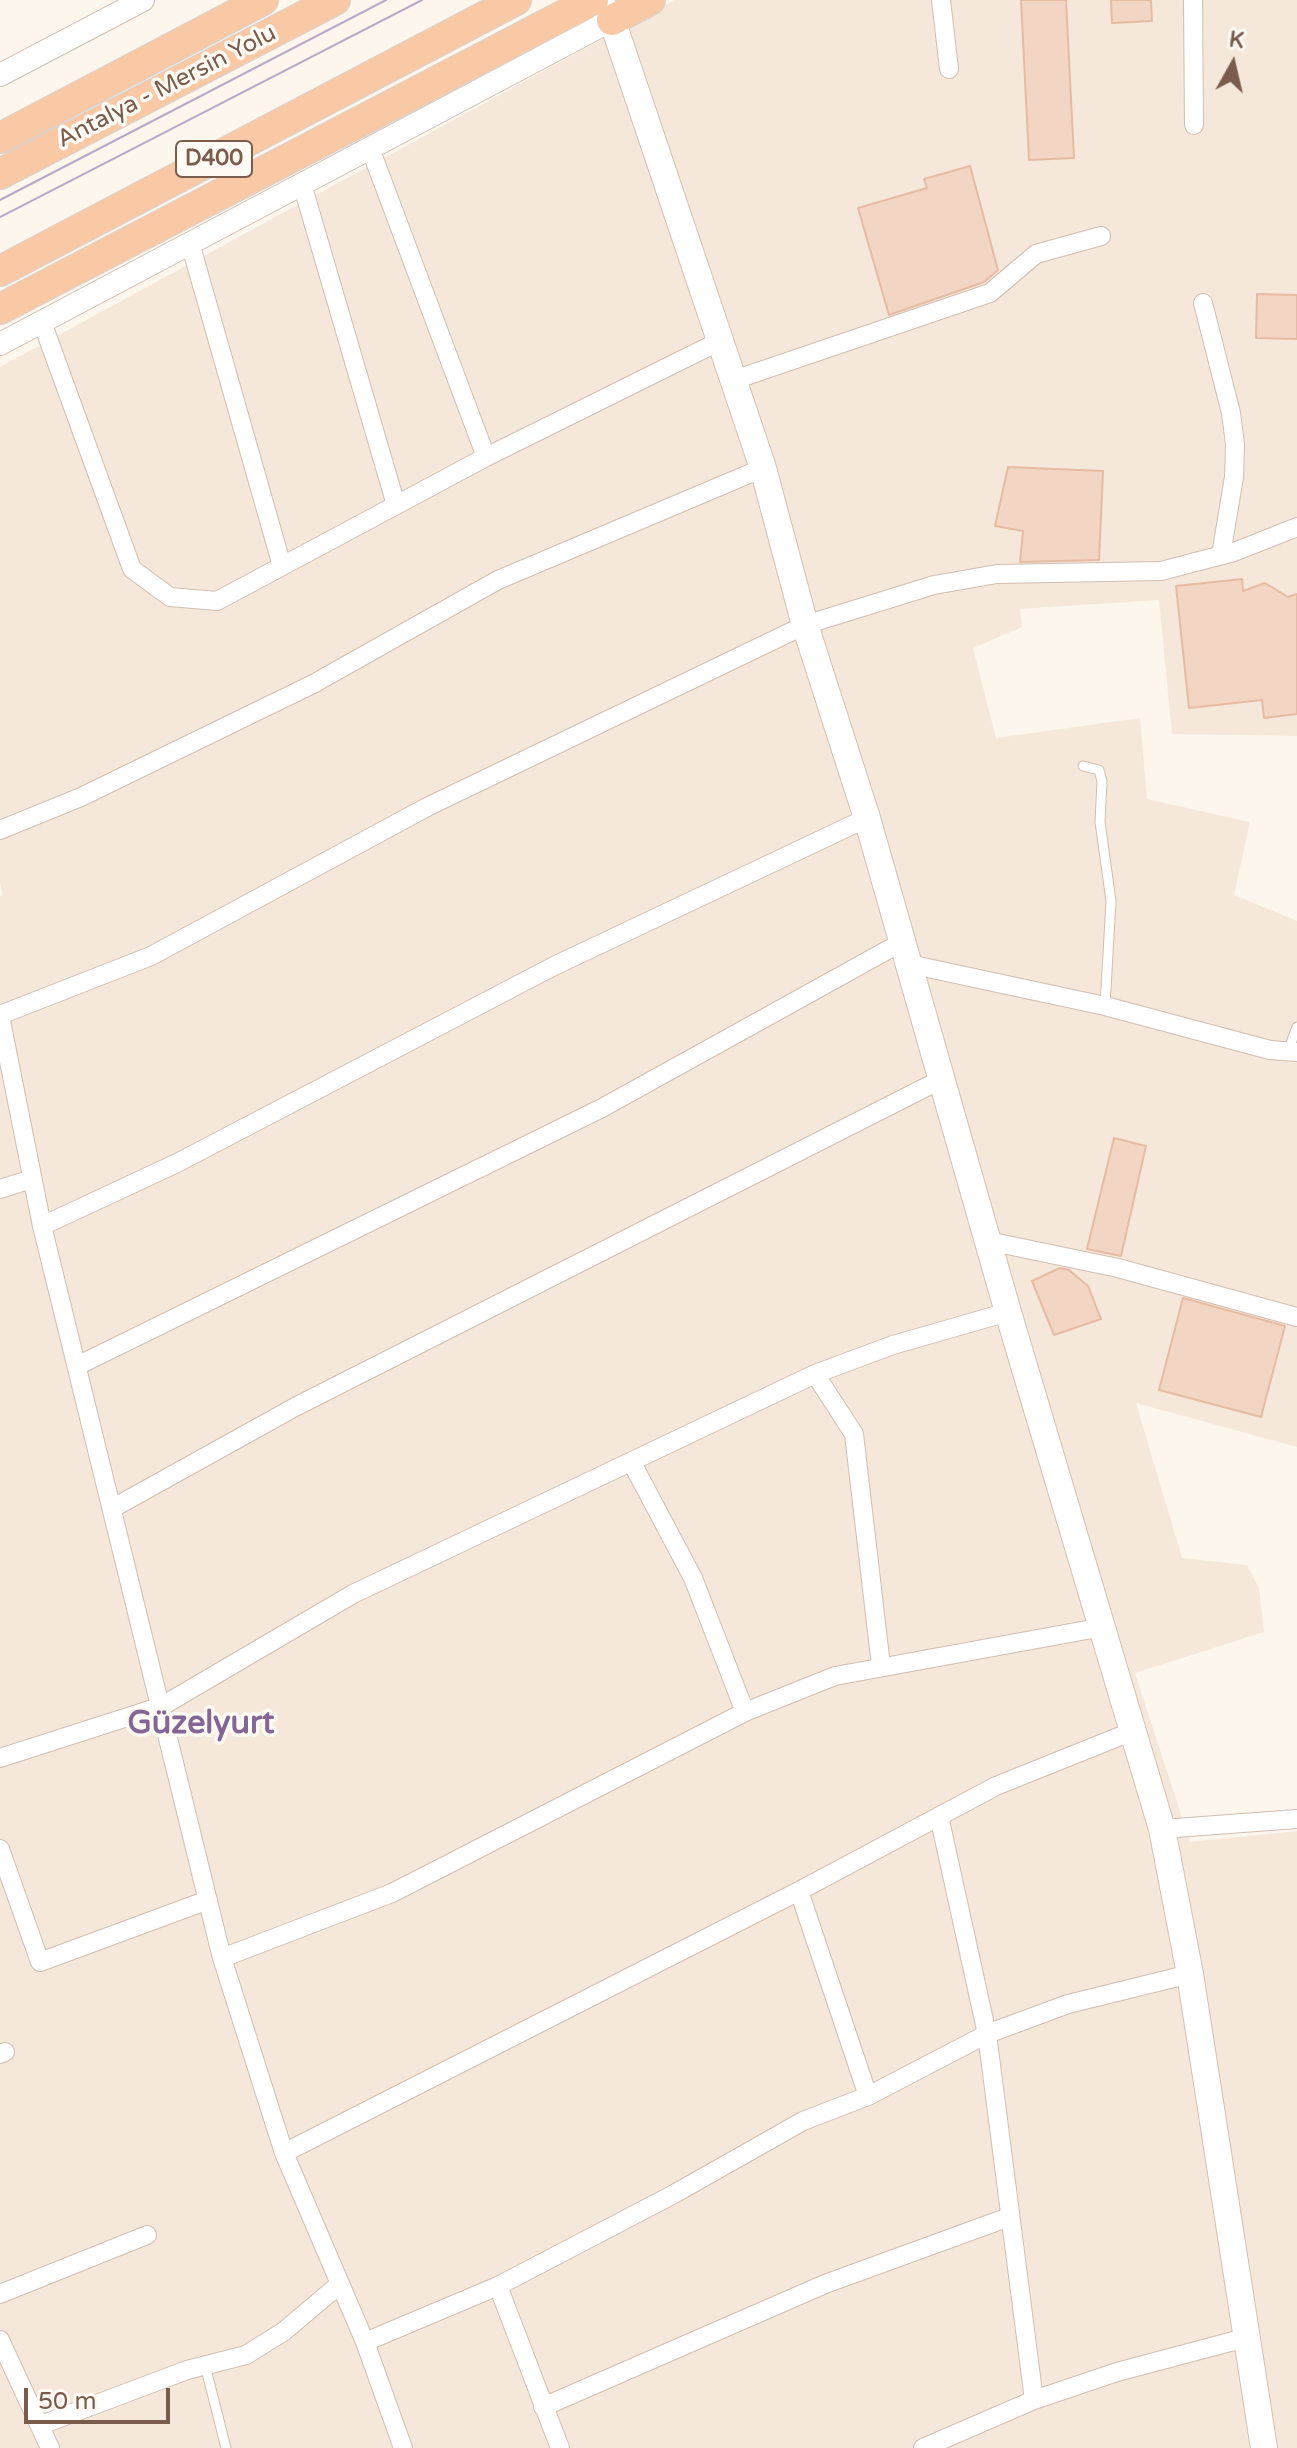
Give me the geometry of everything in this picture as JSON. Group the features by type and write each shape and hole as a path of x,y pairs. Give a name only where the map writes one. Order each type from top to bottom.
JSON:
{"highway":[{"path":"0,138 263,0"},
{"name":"Antalya - Mersin Yolu","path":"0,174 335,0"},
{"name":"D400","path":"0,271 516,0"},
{"path":"0,309 601,7 650,0"}],"main road":[{"path":"601,7 763,468 805,625 867,818 1008,1312 1162,1829 1190,1974 1264,2448"}],"street":[{"path":"0,75 143,0"},
{"path":"941,0 949,69"},
{"path":"1193,0 1194,125"},
{"path":"0,344 370,148 601,7"},
{"path":"370,148 486,457"},
{"path":"302,184 396,505"},
{"path":"734,380 990,293 1036,254 1101,236"},
{"path":"190,243 282,566"},
{"path":"1203,303 1231,413 1235,444 1234,477 1221,555"},
{"path":"42,322 132,569 170,597 217,601 486,457 720,341"},
{"path":"0,830 81,797 313,684 498,580 763,468"},
{"path":"403,2448 365,2342 284,2153 222,1958 42,1226 0,1016 151,956 427,807 805,625 934,585 997,574 1148,572 1221,555 1297,527"},
{"path":"42,1226 177,1163 554,966 867,818"},
{"path":"77,1366 602,1108 906,953 1292,1052"},
{"path":"113,1508 295,1407 942,1079"},
{"path":"0,1189 32,1179"},
{"path":"988,1241 1118,1268 1297,1317"},
{"path":"0,1758 162,1706 353,1594 815,1374 893,1345 1008,1312"},
{"path":"815,1374 854,1434 881,1666"},
{"path":"632,1463 693,1578 745,1712"},
{"path":"222,1958 392,1893 745,1712 835,1676 1103,1627"},
{"path":"284,2153 799,1891 996,1786 1133,1731"},
{"path":"939,1816 987,2034 1034,2400"},
{"path":"1162,1829 1297,1819"},
{"path":"0,1849 40,1962 208,1900"},
{"path":"799,1891 868,2096"},
{"path":"365,2342 498,2286 674,2194 803,2121 868,2096 987,2034 1068,2004 1190,1974"},
{"path":"543,2407 825,2284 1009,2217"},
{"path":"0,2294 147,2235"},
{"path":"41,2425 107,2397 246,2355 283,2332 340,2284"},
{"path":"498,2286 560,2448"},
{"path":"923,2448 1034,2400 1117,2372 1245,2338"},
{"path":"0,2340 5,2364 41,2425 50,2448"}],"lane":[{"path":"1083,766 1099,770 1102,781 1100,822 1111,901 1105,1006"},
{"path":"1292,1052 1297,1027"},
{"path":"205,2365 226,2448"}],"shaded area":[{"path":"674,0 1297,0 1297,736 1172,734 1159,600 1020,609 1022,627 973,648 996,738 1140,718 1147,799 1250,822 1234,895 1297,921 1297,1447 1136,1403 1182,1558 1247,1565 1259,1588 1264,1632 1135,1673 1190,1842 1297,1831 1297,2448 0,2448 0,896 3,895 0,882 0,367"}],"building":[{"path":"1021,0 1066,0 1074,158 1029,160"},
{"path":"1111,0 1151,0 1152,21 1112,23"},
{"path":"970,166 998,270 984,282 889,315 858,208 927,188 924,179"},
{"path":"1257,294 1297,295 1297,339 1256,338"},
{"path":"1008,467 1103,471 1099,560 1020,562 1023,531 995,526"},
{"path":"1242,579 1243,591 1265,583 1288,597 1297,594 1297,714 1264,718 1262,700 1189,708 1176,586"},
{"path":"1114,1138 1146,1146 1121,1256 1087,1249"},
{"path":"1060,1268 1069,1270 1088,1286 1101,1319 1054,1335 1032,1281"},
{"path":"1183,1298 1285,1326 1261,1417 1159,1390"}],"tram line":[{"path":"0,200 386,0"},
{"path":"0,217 422,0"}],"district":[{"name":"Güzelyurt","path":"201,1725"}]}
